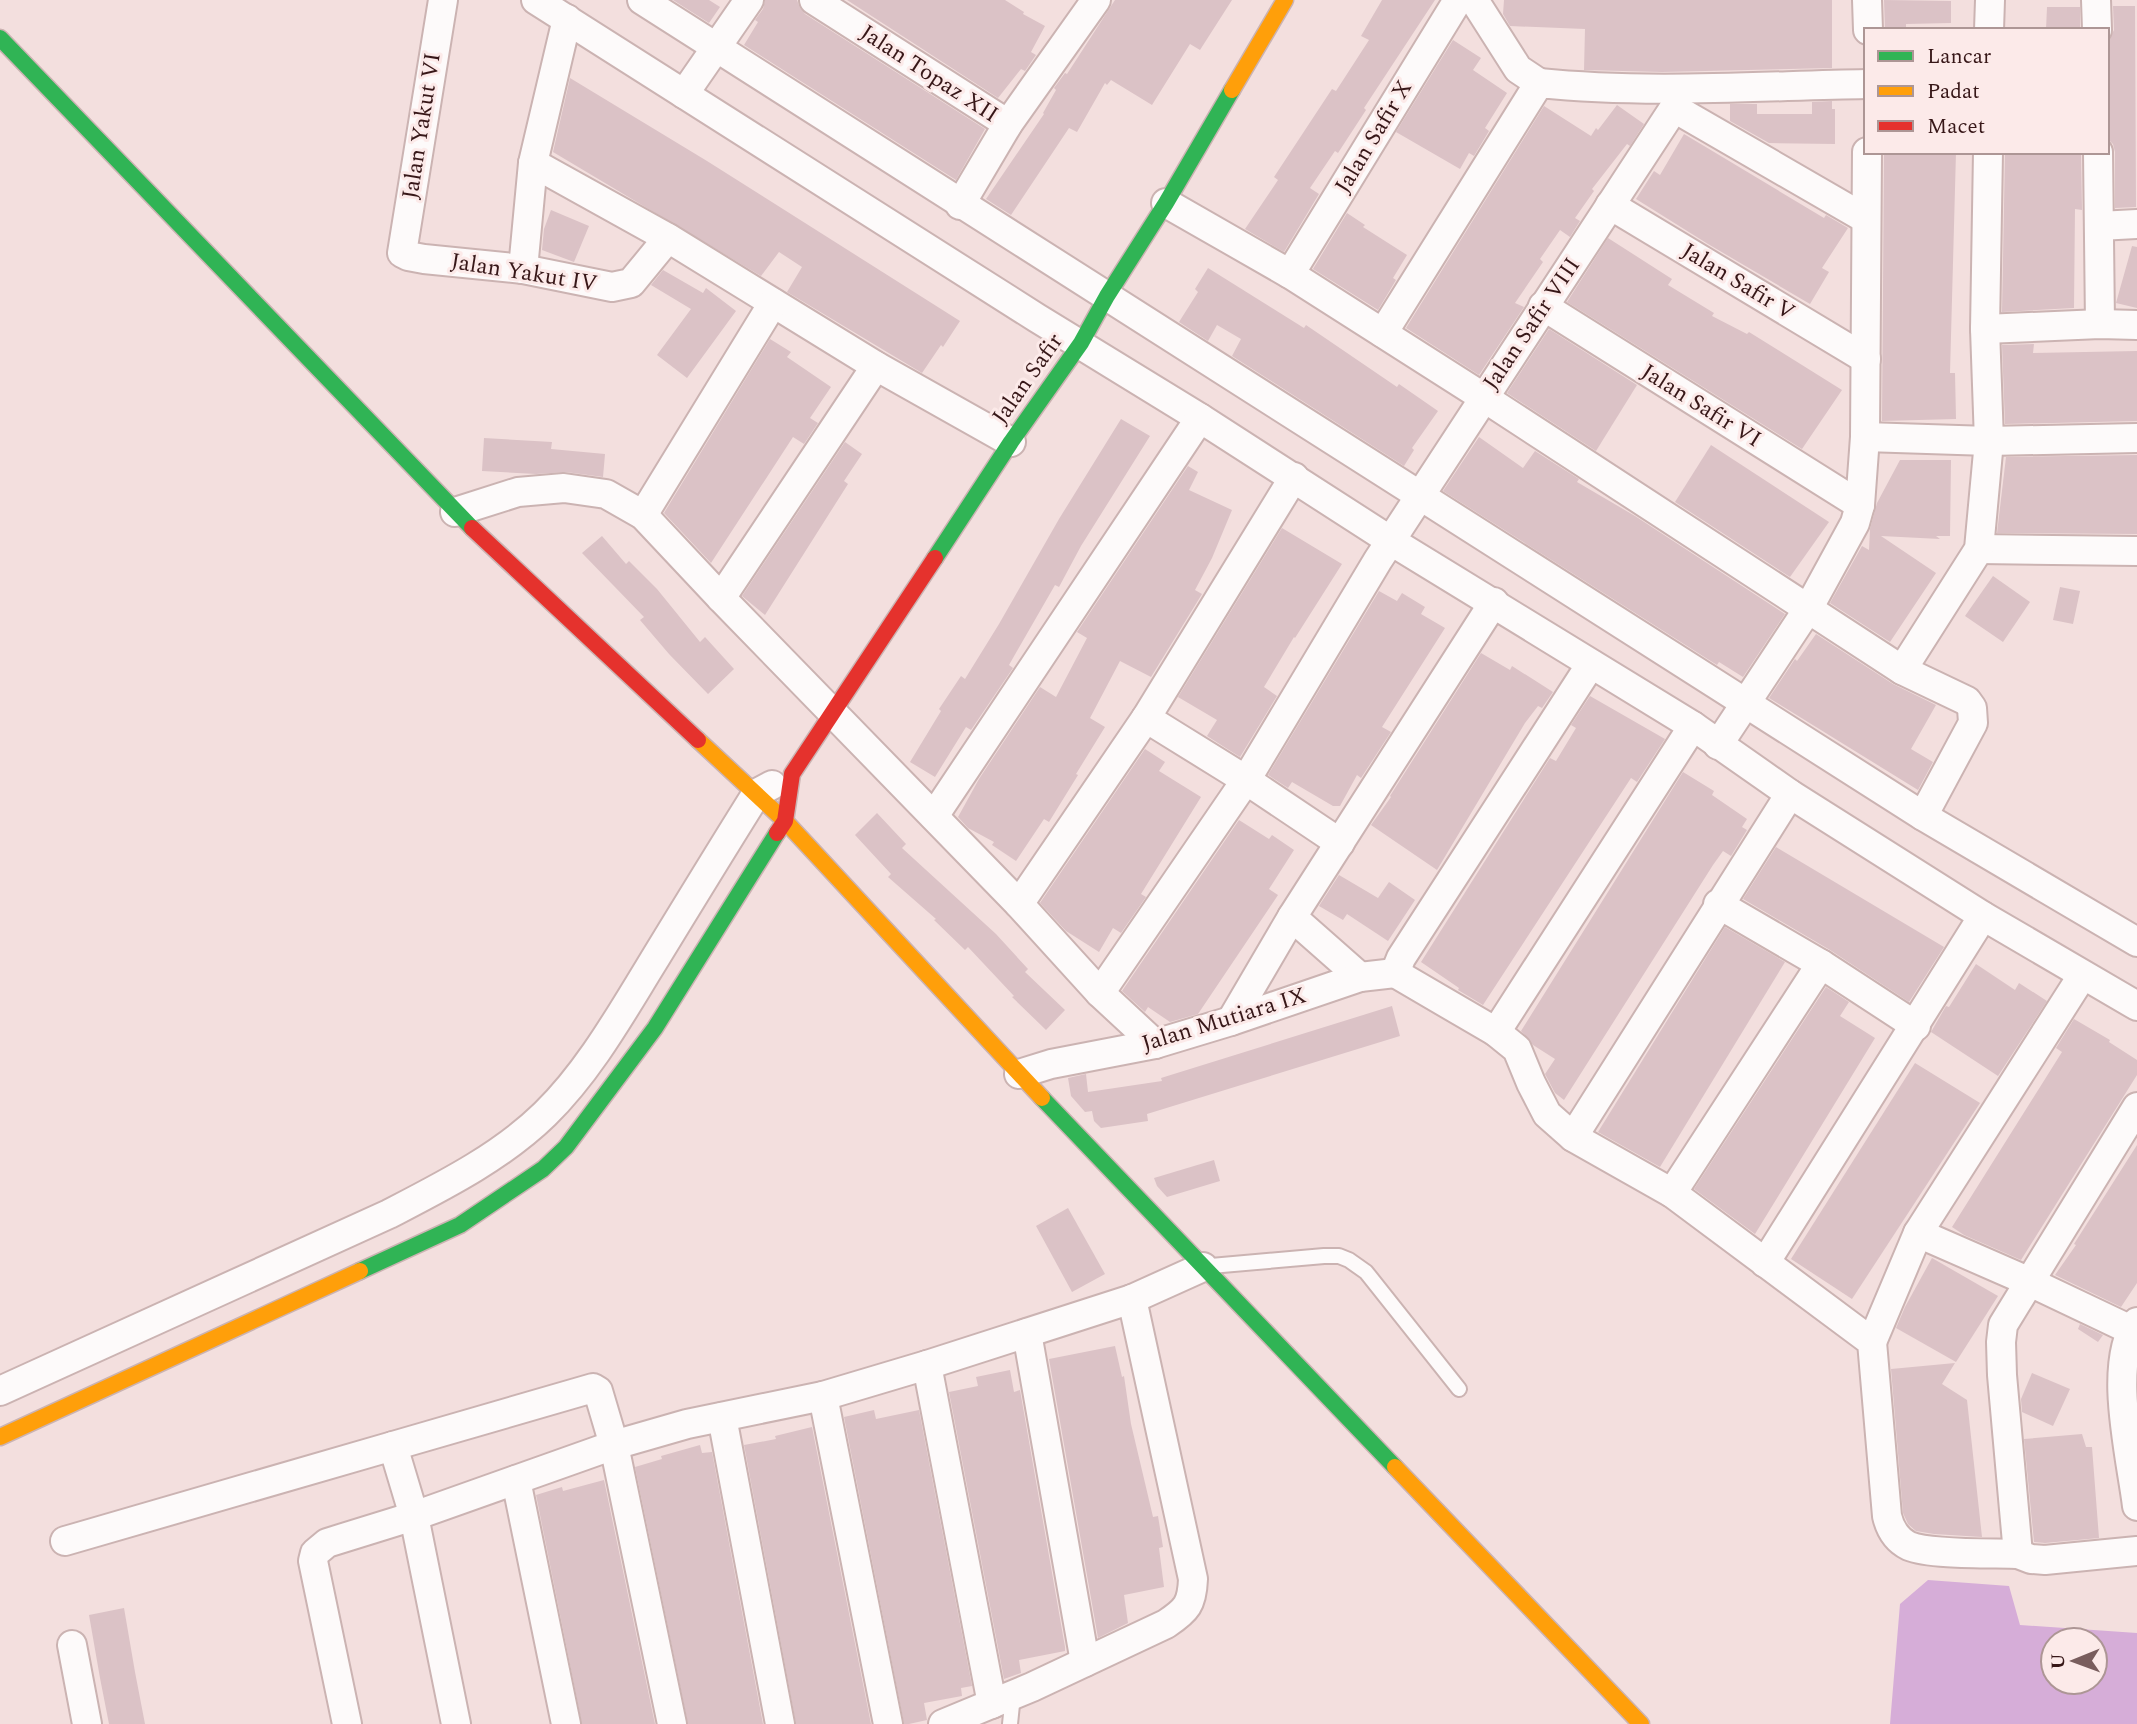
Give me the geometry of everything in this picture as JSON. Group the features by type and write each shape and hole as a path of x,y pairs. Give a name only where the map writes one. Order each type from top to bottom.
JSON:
{"street":[{"name":"Jalan Yakut VI","path":"402,253 443,0"},
{"path":"536,0 1294,477 1391,541 1693,726 1790,794 1983,916 2136,1004"},
{"path":"642,0 718,46 960,205 1421,495 1745,704 1923,816 2137,942"},
{"path":"684,94 749,0"},
{"name":"Jalan Topaz XII","path":"814,0 1008,124"},
{"name":"Jalan Safir","path":"792,774 831,711 1081,343 1285,0"},
{"name":"Jalan Safir X","path":"1290,274 1458,0"},
{"path":"1474,0 1518,69 1539,83 1674,98 1864,84"},
{"path":"1867,0 1868,28"},
{"path":"1989,28 1990,0"},
{"path":"2096,0 2097,28"},
{"path":"960,205 1008,124 1086,4"},
{"path":"523,269 533,163 567,19"},
{"path":"0,38 455,512 785,821 1019,1074 1641,1724"},
{"path":"1383,333 1539,83"},
{"path":"1674,98 1866,219"},
{"name":"Jalan Safir VIII","path":"1100,993 1246,780 1391,541 1610,205 1674,98"},
{"path":"1718,745 1808,609 1855,523 1860,505 1865,437 1867,154"},
{"path":"1902,670 1979,549 1989,441 1985,329 1988,154"},
{"path":"2098,154 2100,324"},
{"path":"533,163 668,238 876,366 1012,442"},
{"path":"1166,203 1290,274 1383,333 1902,670 1968,701 1972,708 1973,723 1923,816"},
{"name":"Jalan Safir V","path":"1610,205 1866,359"},
{"path":"2099,226 2137,224"},
{"name":"Jalan Yakut IV","path":"402,253 424,259 523,269 612,287 631,283 668,238"},
{"path":"643,515 773,303"},
{"name":"Jalan Safir VI","path":"1543,306 1860,505"},
{"path":"1985,329 2137,325"},
{"path":"721,598 876,366"},
{"path":"934,816 1200,418"},
{"path":"1865,437 1989,441 2137,438"},
{"path":"1019,904 1146,719 1294,477"},
{"path":"455,512 518,492 564,488 606,494 643,515 1019,904 1100,993 1155,1044"},
{"path":"1979,549 2137,551"},
{"path":"1231,1021 1292,917 1494,603"},
{"path":"1591,664 1401,958 1395,973 1496,1031 1517,1049 1547,1114 1573,1137 1672,1194 1872,1342"},
{"path":"1146,719 1246,780 1340,843"},
{"path":"1496,1031 1693,726"},
{"path":"0,1391 389,1214 448,1184 507,1146 546,1113 581,1071 623,1011 757,793 792,774"},
{"path":"0,1437 460,1225 543,1169 566,1147 655,1028 785,821 792,774"},
{"path":"1573,1137 1790,794"},
{"path":"1718,904 1821,964 1916,1026"},
{"path":"1765,1263 1983,916"},
{"path":"1292,917 1360,977"},
{"path":"1672,1194 1821,964"},
{"name":"Jalan Mutiara IX","path":"1019,1074 1051,1064 1155,1044 1360,977 1395,973"},
{"path":"2082,975 1918,1233 1872,1342 1887,1516 1890,1528 1908,1545 1924,1550 2018,1554 2045,1560 2137,1550"},
{"path":"2018,1554 2001,1342 2003,1325 2137,1107"},
{"path":"1918,1233 2134,1326 2123,1358 2122,1385 2137,1506"},
{"path":"347,1724 315,1572 315,1553 327,1543 687,1424 822,1396 926,1365 1132,1299 1203,1267"},
{"path":"943,1724 1005,1708 1085,1662 1182,1614 1189,1603 1193,1579 1132,1299"},
{"path":"1027,1333 1085,1662"},
{"path":"926,1365 1005,1708"},
{"path":"65,1541 593,1388 598,1391 614,1446 672,1724"},
{"path":"822,1396 887,1724"},
{"path":"722,1417 780,1724"},
{"path":"393,1446 414,1516 456,1724"},
{"path":"516,1480 566,1724"},
{"path":"72,1645 87,1724"}],"lane":[{"path":"1203,1267 1324,1256 1339,1256 1349,1260 1359,1265 1381,1289 1459,1389"}],"shaded area":[{"path":"1928,1580 2009,1586 2020,1625 2039,1626 2039,1696 2109,1696 2109,1631 2137,1633 2137,1724 1890,1724 1900,1604"}],"building":[{"path":"673,0 709,0 720,7 709,23"},
{"path":"765,0 797,0 805,14 985,129 956,180 744,45 758,22 755,20 763,9"},
{"path":"847,0 1005,0 1045,26 1031,52 1036,55 1025,71 1021,69 998,98"},
{"path":"1115,0 1232,0 1200,50 1190,44 1152,105 1111,80 1107,85 1105,83 1077,132 1069,128 1011,215 986,199 1044,114 1056,90 1054,88 1065,73 1067,74"},
{"path":"1382,0 1435,0 1364,108 1366,110 1338,153 1335,151 1310,188 1319,194 1284,252 1245,229 1278,180 1274,177 1332,89 1336,91 1369,40 1361,36"},
{"path":"1504,0 1832,0 1832,68 1662,72 1584,70 1585,29 1510,26 1503,14"},
{"path":"1884,0 1951,1 1951,23 1906,24 1906,28 1885,28"},
{"path":"2113,6 2135,6 2136,207 2115,208 2115,152 2109,140 2109,39 2114,30"},
{"path":"2047,7 2080,7 2080,28 2046,28"},
{"path":"1453,40 1481,58 1473,70 1507,93 1485,128 1489,131 1474,156 1469,153 1460,169 1396,132"},
{"path":"570,78 960,321 943,347 941,345 922,373 787,292 802,267 779,252 761,276 553,152"},
{"path":"1832,101 1832,109 1835,109 1835,144 1769,143 1730,121 1730,104 1757,104 1757,114 1812,114 1812,102"},
{"path":"1617,105 1644,124 1630,146 1627,144 1592,189 1594,191 1575,218 1580,221 1570,237 1560,230 1540,259 1543,262 1515,303 1524,307 1479,375 1406,328 1544,106 1591,136"},
{"path":"1684,134 1824,218 1826,215 1848,228 1822,268 1829,272 1810,304 1636,199 1654,171 1660,175"},
{"path":"1884,154 1956,154 1950,373 1955,373 1956,419 1882,421"},
{"path":"2005,154 2081,154 2082,210 2075,209 2074,308 2002,312"},
{"path":"551,210 589,226 574,262 542,250 544,229"},
{"path":"1347,213 1365,225 1363,227 1407,255 1378,310 1313,269"},
{"path":"1608,238 1672,279 1668,285 1714,313 1712,316 1747,334 1749,332 1842,390 1802,449 1567,302"},
{"path":"2132,246 2137,247 2137,308 2116,303"},
{"path":"1208,268 1304,328 1306,325 1397,387 1399,384 1438,411 1412,448 1414,450 1404,466 1232,356 1241,339 1217,325 1208,341 1179,322 1198,292 1195,289"},
{"path":"663,270 703,293 706,288 736,311 687,378 657,355 691,309 651,285"},
{"path":"1549,329 1637,385 1596,451 1507,393"},
{"path":"770,339 791,352 787,357 831,387 810,418 818,423 804,444 793,437 711,563 664,513"},
{"path":"2034,344 2033,353 2137,351 2137,421 2005,424 2002,345"},
{"path":"1121,419 1150,436 1081,546 1059,587 1055,585 1009,665 1013,668 971,730 966,727 935,777 910,762 941,711 939,709 961,676 965,679 999,624 1059,519"},
{"path":"1479,437 1523,468 1535,451 1579,479 1577,482 1635,516 1785,614 1743,677 1719,662 1717,665 1443,491"},
{"path":"484,438 552,442 551,449 605,454 603,477 566,472 536,474 482,471"},
{"path":"845,442 862,454 844,481 848,484 765,615 742,596"},
{"path":"1711,445 1829,522 1790,577 1675,502"},
{"path":"2137,455 2137,534 1997,533 2006,457"},
{"path":"1900,460 1951,460 1950,536 1936,536 1940,539 1881,536 1936,573 1890,642 1830,603 1862,546 1869,550 1870,529 1877,503"},
{"path":"1188,466 1198,472 1189,490 1232,510 1195,590 1202,594 1151,677 1120,661 1090,718 1105,727 1049,822 1044,819 1016,861 992,845 994,842 968,828 958,817 979,779 1040,687 1056,697 1087,638 1077,632"},
{"path":"1282,528 1342,564 1264,687 1277,696 1240,757 1207,736 1217,720 1178,697"},
{"path":"602,536 626,564 629,561 657,589 700,642 705,637 734,669 708,694 640,620 644,617 582,553"},
{"path":"1993,576 2030,602 2003,642 1965,616"},
{"path":"2060,587 2080,591 2073,624 2053,620"},
{"path":"1379,591 1397,601 1402,593 1425,607 1421,614 1445,628 1382,727 1391,732 1361,778 1357,775 1340,806 1333,806 1292,782 1288,788 1268,775"},
{"path":"1816,634 1893,684 1936,705 1911,749 1933,762 1918,790 1769,698 1795,659 1797,661"},
{"path":"1481,653 1510,670 1512,666 1553,692 1542,708 1538,706 1525,723 1437,870 1371,825"},
{"path":"1590,696 1665,739 1637,782 1631,778 1483,1005 1421,962 1550,758 1556,761 1576,728 1571,725"},
{"path":"1145,749 1165,762 1159,771 1201,797 1141,894 1146,897 1121,933 1113,928 1099,952 1066,931 1040,903"},
{"path":"1683,772 1714,791 1712,795 1747,819 1742,827 1747,830 1731,856 1723,851 1713,865 1564,1100 1555,1093 1545,1074 1555,1059 1533,1045 1521,1031"},
{"path":"877,813 906,844 902,848 996,934 1028,969 1025,972 1065,1010 1046,1030 1012,997 1014,996 968,947 965,950 934,920 936,919 888,877 891,874 855,835"},
{"path":"1239,820 1269,839 1272,835 1294,850 1269,889 1278,895 1198,1014 1170,1022 1148,1007 1145,1012 1122,991"},
{"path":"1776,847 1944,947 1909,1002 1830,950 1743,899"},
{"path":"1339,875 1378,898 1389,882 1415,900 1388,941 1347,914 1343,920 1319,906"},
{"path":"1725,927 1785,962 1660,1167 1598,1132"},
{"path":"1976,964 2015,990 2019,983 2047,1001 1998,1076 1931,1032"},
{"path":"1826,987 1849,1002 1840,1016 1875,1038 1755,1234 1694,1189"},
{"path":"1392,1006 1400,1036 1147,1114 1148,1121 1101,1128 1094,1121 1092,1111 1085,1112 1071,1096 1068,1078 1086,1074 1088,1092 1162,1081 1161,1078"},
{"path":"2074,1019 2137,1060 2137,1075 2021,1260 1952,1227 2062,1052 2056,1048"},
{"path":"1915,1063 1980,1103 1852,1299 1791,1259"},
{"path":"2137,1145 2137,1283 2121,1307 2055,1275"},
{"path":"1214,1160 1220,1181 1167,1197 1157,1186 1154,1178"},
{"path":"1068,1208 1105,1274 1072,1292 1036,1226"},
{"path":"1932,1258 1998,1296 1956,1362 1896,1328"},
{"path":"2080,1324 2103,1335 2098,1342 2078,1329"},
{"path":"1115,1346 1122,1377 1124,1376 1131,1424 1153,1517 1158,1516 1163,1547 1159,1548 1164,1587 1124,1595 1128,1623 1098,1638 1049,1359"},
{"path":"1955,1363 1942,1384 1967,1400 1982,1537 1916,1531 1908,1524 1903,1513 1891,1369"},
{"path":"1010,1370 1014,1392 1020,1390 1065,1651 1019,1660 1021,1673 1004,1679 949,1392 978,1386 976,1377"},
{"path":"2032,1373 2070,1389 2053,1426 2022,1412 2021,1399"},
{"path":"874,1410 876,1419 919,1410 972,1686 961,1688 962,1696 924,1703 927,1720 909,1724 904,1724 844,1417"},
{"path":"812,1427 871,1724 796,1724 744,1445 776,1439 775,1436"},
{"path":"2082,1434 2086,1447 2092,1447 2099,1538 2034,1542 2024,1439"},
{"path":"700,1445 702,1453 712,1452 763,1724 688,1724 635,1467"},
{"path":"604,1480 655,1724 582,1724 536,1495 562,1487 563,1491"},
{"path":"124,1608 145,1724 109,1724 100,1678 89,1615"}],"traffic: fast":[{"path":"0,38 472,528"},
{"path":"935,558 1011,442 1081,343 1232,90"},
{"path":"360,1271 460,1225 543,1169 566,1147 655,1028 777,833"},
{"path":"1042,1098 1395,1467"}],"traffic: slow":[{"path":"1232,90 1285,0"},
{"path":"698,740 785,821 1042,1098"},
{"path":"0,1437 360,1271"},
{"path":"1395,1467 1641,1724"}],"traffic: jam":[{"path":"472,528 698,740"},
{"path":"777,833 785,821 792,774 935,558"}]}
